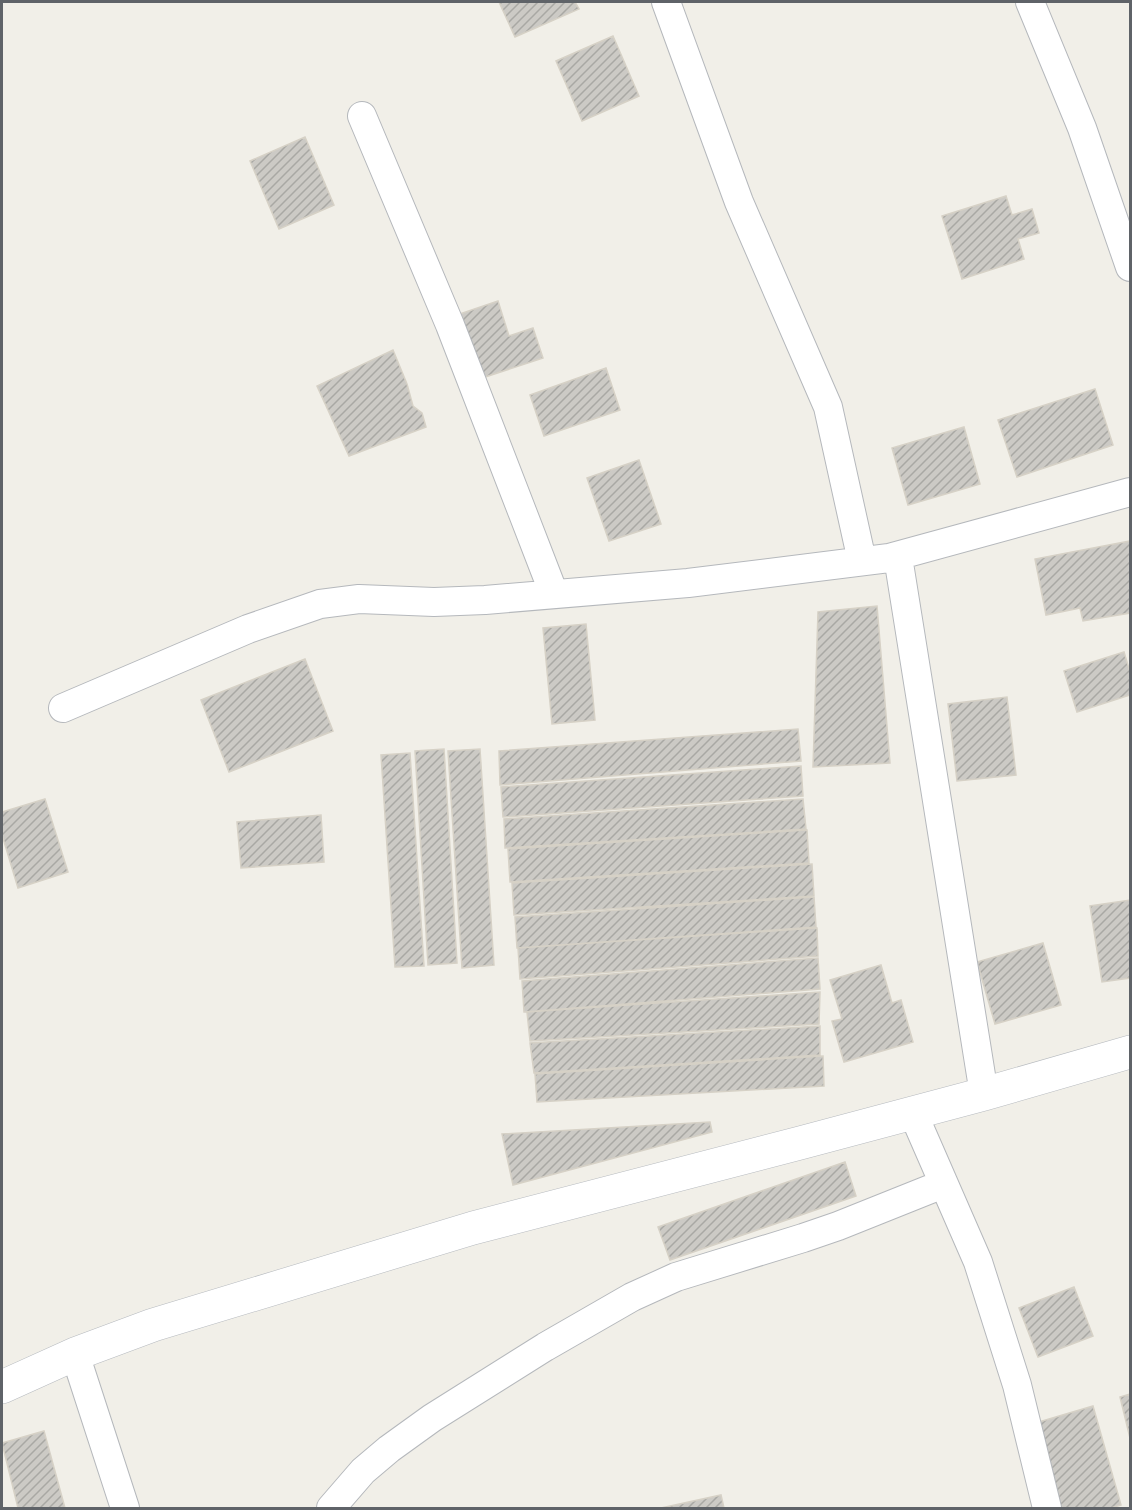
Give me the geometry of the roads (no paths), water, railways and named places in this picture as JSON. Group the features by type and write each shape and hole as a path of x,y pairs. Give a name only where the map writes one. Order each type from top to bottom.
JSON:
{"main road":[{"path":"2,1387 75,1354 153,1325 473,1227 913,1113 1131,1052"}],"street":[{"path":"666,2 739,202 828,406 862,561"},
{"path":"1030,2 1082,128 1131,267"},
{"path":"362,117 450,325 554,594"},
{"path":"63,708 248,629 320,604 359,599 434,602 554,594 688,583 898,557 1131,492"},
{"path":"898,557 984,1094"},
{"path":"913,1113 978,1262 1000,1327 1017,1385 1047,1509"},
{"path":"331,1509 363,1471 432,1418 545,1347 632,1297 676,1276 838,1226 943,1184"},
{"path":"75,1354 125,1509"}]}
